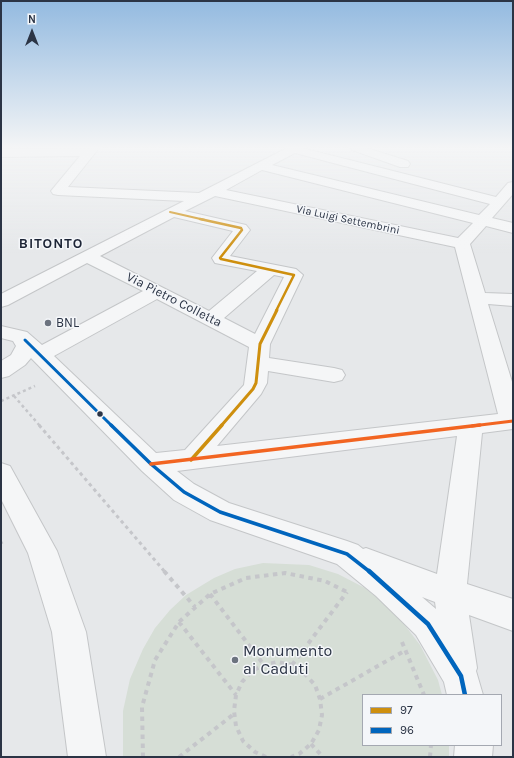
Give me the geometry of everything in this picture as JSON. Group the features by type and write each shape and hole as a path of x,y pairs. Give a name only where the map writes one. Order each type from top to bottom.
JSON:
{"street":[{"name":"Via Luigi Settembrini","path":"64,183 58,191 205,194 462,244"},
{"path":"1,301 226,183"},
{"path":"331,183 513,228"},
{"path":"427,183 499,202"},
{"path":"151,464 512,421 462,244 513,186"},
{"path":"170,212 241,228 242,230 220,258 221,260 271,269 294,275 259,353 256,383 253,389 191,460"},
{"name":"Via Pietro Colletta","path":"87,256 210,319 259,353 334,375"},
{"path":"210,319 271,269"},
{"path":"21,341 157,291"},
{"path":"477,298 513,300"},
{"path":"1,321 26,346 24,354 18,360 1,370"},
{"path":"21,341 151,464 184,492 220,512 347,554 513,615"},
{"path":"463,685 450,593 471,426"},
{"path":"1,473 42,550 69,632 87,757"},
{"path":"347,554 387,586 428,624 463,685"},
{"path":"474,746 474,757"}],"path":[{"path":"1,401 35,386"},
{"path":"14,396 195,607"},
{"path":"143,757 142,707 155,660 179,622 210,594 246,578 285,573 326,581 353,596"},
{"path":"292,665 347,592"},
{"path":"210,594 264,665"},
{"path":"179,622 236,695"},
{"path":"400,638 424,694"},
{"path":"320,699 406,650"},
{"path":"266,757 255,752 243,741 236,726 234,714 236,695 242,682 252,671 264,665 278,662 292,665 304,673 314,685 320,699 322,715 319,730 311,744 300,754 291,757"},
{"path":"179,757 234,714"},
{"path":"311,744 323,757"},
{"path":"430,757 431,746"}],"shaded area":[{"path":"263,563 309,565 338,574 365,588 394,611 420,645 438,680 442,694 362,694 362,746 449,746 449,757 123,757 123,711 130,679 143,649 155,628 170,610 186,595 214,578 235,569"}],"transit line":[{"name":"97","path":"170,212 241,228 242,230 220,258 221,259 294,275 260,344 256,383 253,389 191,460"},
{"name":"96","path":"25,340 151,464 184,492 220,512 347,554 387,586 428,624 461,676 465,694"},
{"path":"151,464 513,421"}],"place":[{"name":"BNL","path":"48,323"},
{"name":"Monumento ai Caduti","path":"235,660"}],"district":[{"name":"BITONTO","path":"51,244"}]}
